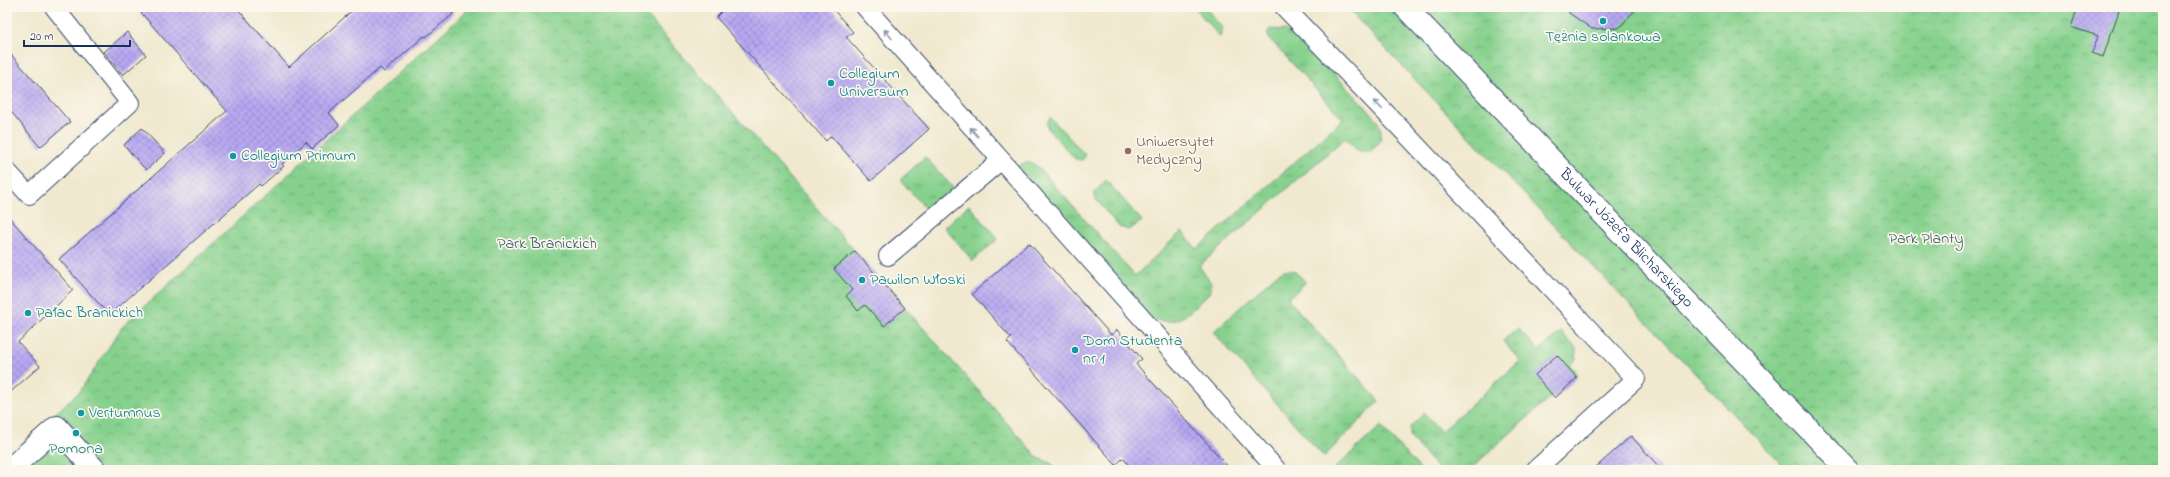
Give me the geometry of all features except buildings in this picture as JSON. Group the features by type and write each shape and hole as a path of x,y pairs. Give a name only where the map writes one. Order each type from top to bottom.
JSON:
{"street":[{"name":"Bulwar Józefa Blicharskiego","path":"1405,7 1848,470"},
{"path":"9,470 57,427 95,470"}],"lane":[{"path":"7,171 29,195 130,103 54,7"},
{"path":"865,7 1000,161 1277,470"},
{"path":"1284,7 1405,133 1636,379 1535,470"},
{"path":"888,256 1000,161"}],"green space":[{"name":"Park Branickich","path":"471,7 639,7 1038,458 1051,463 1057,470 7,470 7,457 80,391 123,326"},
{"path":"1194,7 1205,7 1223,29 1220,37"},
{"name":"Park Planty","path":"1346,7 2163,7 2163,470 1787,470"},
{"path":"1271,29 1284,30 1300,38 1377,119 1381,130 1380,141 1375,147 1366,153 1358,150 1345,138 1199,266 1211,283 1210,292 1191,311 1185,316 1171,321 1152,319 1017,167 1027,163 1037,166 1135,276 1182,231 1197,249 1343,119 1268,37 1268,31"},
{"path":"1050,117 1086,156 1082,160 1075,159 1048,129 1047,123"},
{"path":"925,157 955,190 930,213 900,180"},
{"path":"1106,180 1142,221 1129,230 1119,227 1094,197 1094,193"},
{"path":"969,205 998,239 973,261 944,227"},
{"path":"1285,270 1294,271 1306,282 1288,299 1379,401 1324,457 1213,332 1278,273"},
{"path":"1518,328 1539,351 1561,332 1576,348 1576,359 1570,365 1578,373 1469,470 1439,470 1410,437 1410,427 1424,413 1441,432 1520,361 1503,341"},
{"path":"1381,426 1421,470 1336,470 1335,468"}],"place":[{"name":"Tężnia solankowa","path":"1603,21"},
{"name":"Collegium Universum","path":"831,83"},
{"name":"Uniwersytet Medyczny","path":"1128,151"},
{"name":"Collegium Primum","path":"233,156"},
{"name":"Pawilon Włoski","path":"862,280"},
{"name":"Pałac Branickich","path":"28,313"},
{"name":"Dom Studenta nr 1","path":"1075,350"},
{"name":"Vertumnus","path":"81,413"},
{"name":"Pomona","path":"76,433"}]}
